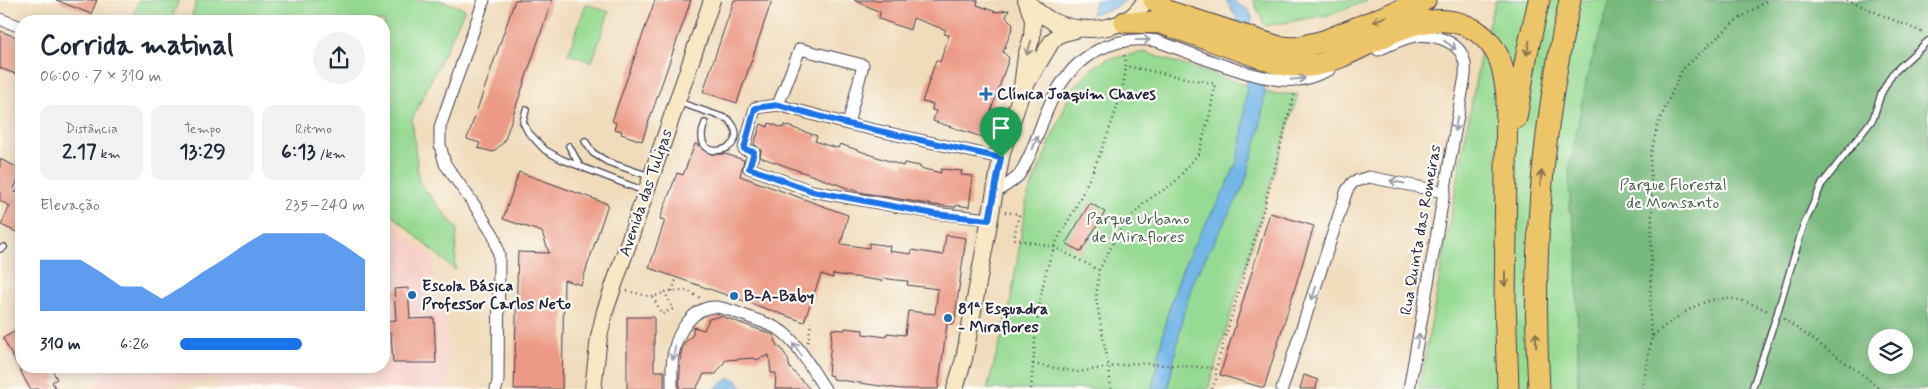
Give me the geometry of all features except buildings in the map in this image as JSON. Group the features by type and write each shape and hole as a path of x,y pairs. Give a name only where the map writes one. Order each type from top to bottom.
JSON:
{"highway":[{"path":"1154,0 1167,11 1279,48 1296,48 1324,42 1425,0"},
{"path":"1506,245 1516,119 1538,0"},
{"path":"1539,389 1536,298 1540,190 1552,91 1570,0"},
{"path":"1125,22 1161,23 1279,64 1293,66 1310,66 1327,62 1416,24 1436,20 1453,20 1469,25 1480,33 1492,45 1498,57 1504,75 1507,96 1505,324 1508,389"}],"street":[{"path":"484,0 440,127 440,145 445,164 494,236 499,255 498,381 496,389"},
{"name":"Avenida das Tulipas","path":"593,389 599,337 614,286 712,0"},
{"path":"1021,94 1052,41 1060,34 1080,29 1101,28 1125,22 1134,15 1145,0"},
{"path":"1027,1 1054,22 1080,29"},
{"path":"955,389 964,359 1001,158 1021,94 1026,56 1033,30 1033,20 1027,1"},
{"path":"0,19 15,25"},
{"name":"Rua Quinta das Romeiras","path":"1298,80 1313,77 1402,40 1424,35 1446,40 1454,46 1465,61 1465,76 1409,389"},
{"path":"994,193 1017,177 1030,157 1054,94 1081,60 1097,50 1116,43 1142,38 1157,41 1262,78 1298,80"},
{"path":"778,105 800,49 863,65 848,124"},
{"path":"990,215 934,214 812,191 749,168 754,152 744,149 755,108 778,105 848,124 1001,158"},
{"path":"1282,389 1347,190 1354,182 1369,177 1444,192"},
{"path":"672,389 673,356 680,335 690,318 702,310 714,307 728,309 779,329 791,339 825,389"}],"lane":[{"path":"1752,389 1803,227 1822,184 1873,118 1881,94 1892,74 1928,41"},
{"path":"677,102 728,119 735,131 730,147 722,151 710,150 703,138 705,122"},
{"path":"526,110 523,122 528,132 545,150 580,166 649,184"},
{"path":"585,141 593,153 649,184"},
{"path":"569,146 580,166"}],"path":[{"path":"1642,389 1652,336 1650,323 1652,203 1650,157 1658,124 1682,70 1734,22 1768,0"},
{"path":"1847,0 1928,34"},
{"path":"1031,389 1038,308 1054,247 1079,200 1108,133 1120,97 1126,57 1116,43"},
{"path":"1110,389 1109,368 1096,300 1100,270 1122,227 1145,202 1174,183 1199,153 1210,114 1215,84 1126,66"},
{"path":"1212,389 1216,378 1216,368 1262,212 1298,80"},
{"path":"990,215 1019,214 1014,239 1054,247 1100,270"},
{"path":"672,290 677,277"},
{"path":"614,286 653,297 672,290 688,290 714,307"},
{"path":"653,297 662,314 673,309 665,292"},
{"path":"1652,336 1688,310 1710,299 1738,300 1777,314 1867,378 1879,389"},
{"path":"1033,364 1078,372 1134,363 1216,368"}],"shaded area":[{"name":"Escola Básica Professor Carlos Neto","path":"390,226 395,226 434,257 435,284 445,307 449,374 447,389 220,389 216,378 155,389 97,389 96,373 390,373"}],"green space":[{"path":"139,0 179,0 173,15 133,15"},
{"path":"197,0 439,0 465,9 412,120 419,182 457,229 455,270 390,213 390,15 192,15"},
{"path":"1253,0 1368,0 1333,14 1265,26"},
{"name":"Parque Florestal de Monsanto","path":"1496,0 1928,0 1928,389 1419,389 1483,41"},
{"name":"Parque Florestal de Monsanto","path":"1610,0 1928,0 1928,389 1578,389 1577,240 1570,210 1569,172 1587,76"},
{"path":"586,4 609,12 592,62 568,54"},
{"name":"Parque Urbano de Miraflores","path":"1144,52 1272,94 1298,94 1208,389 987,389 1010,306 1027,197 1072,90 1092,68 1108,59"}],"water":[{"path":"1096,0 1126,0 1112,9 1091,14"},
{"path":"1226,0 1234,0 1237,4 1249,10 1252,17 1251,25 1265,91 1260,129 1244,186 1194,279 1184,311 1168,389 1152,389 1166,319 1180,275 1192,248 1224,191 1236,164 1241,145 1247,86 1240,24"},
{"path":"729,378 737,380 743,389 714,389"}],"place":[{"name":"Clínica Joaquim Chaves","path":"986,94"},
{"name":"Escola Básica Professor Carlos Neto","path":"412,295"},
{"name":"B-A-Baby","path":"734,296"},
{"name":"81ª Esquadra - Miraflores","path":"948,318"}],"route":[{"path":"778,105 848,124 1001,158 989,220 934,214 812,191 749,168 754,152 744,149 755,108 778,105"}]}
